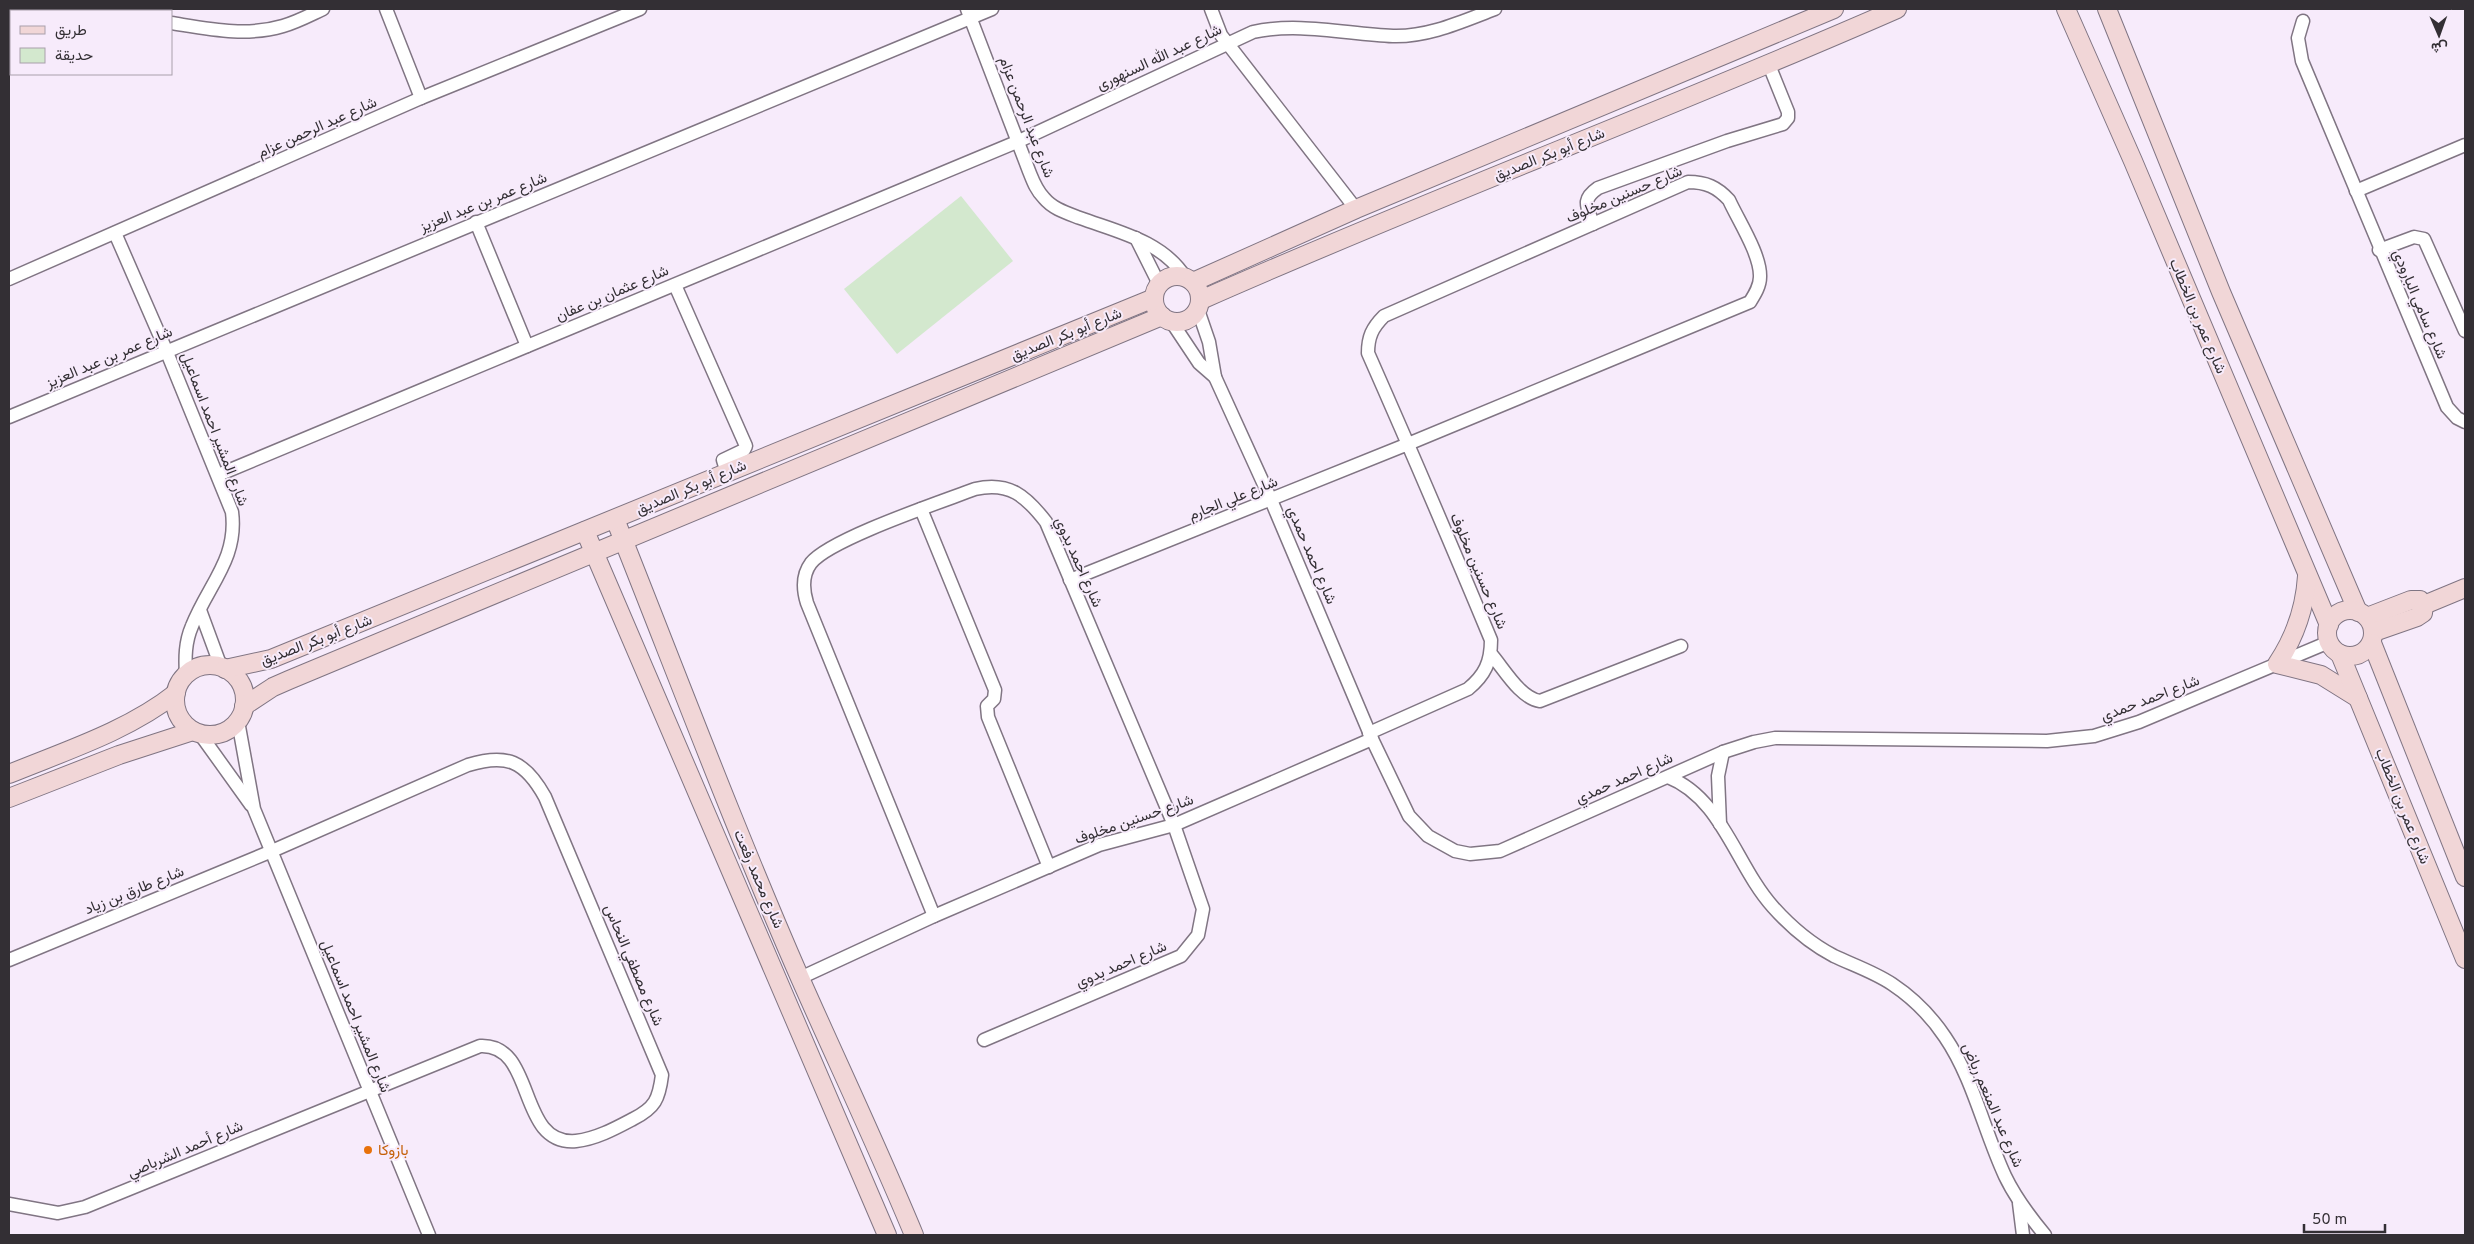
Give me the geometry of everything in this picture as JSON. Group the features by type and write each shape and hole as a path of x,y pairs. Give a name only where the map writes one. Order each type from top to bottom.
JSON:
{"street":[{"path":"172,23 228,32 248,32 286,26 323,9"},
{"path":"386,9 421,98"},
{"name":"شارع عبد الرحمن عزام","path":"9,279 421,98 640,9"},
{"path":"968,13 992,9"},
{"path":"1211,9 1221,36 1356,209"},
{"name":"شارع عبد الله السنهورى","path":"1019,141 1252,32 1268,28 1393,36 1415,35 1436,30 1466,14 1495,9"},
{"name":"شارع أبو بكر الصديق","path":"1189,279 1834,9"},
{"name":"شارع أبو بكر الصديق","path":"1199,305 1309,252 1769,65 1897,9"},
{"name":"شارع عمر بن الخطاب","path":"2066,9 2144,188 2359,698 2465,959"},
{"name":"شارع عمر بن الخطاب","path":"2106,9 2221,292 2368,626 2465,876"},
{"name":"شارع عبد الرحمن عزام","path":"968,13 1037,189 1053,206 1136,238 1163,252 1176,263 1189,279"},
{"name":"شارع عمر بن عبد العزيز","path":"9,417 476,222 968,13"},
{"name":"شارع سامي البارودي","path":"2303,21 2298,38 2302,61 2379,250 2447,407 2457,418 2465,422"},
{"path":"1593,224 1586,201 1588,195 1598,188 1727,141 1783,124 1788,118 1788,112 1769,65"},
{"name":"شارع عثمان بن عفان","path":"218,475 1019,141"},
{"path":"2356,191 2465,145"},
{"name":"شارع حسنين مخلوف","path":"800,978 934,916 1049,867 1119,839 1174,825 1370,736 1468,689 1479,680 1487,668 1491,654 1491,640 1368,353 1368,339 1374,326 1384,316 1688,182 1710,185 1729,200 1760,264 1760,278 1757,291 1750,302 1408,444"},
{"path":"476,222 527,346"},
{"name":"شارع المشير احمد اسماعيل","path":"115,233 166,350 232,512 232,540 229,555 200,610 187,641 186,675"},
{"path":"2379,250 2414,237 2424,239 2465,331"},
{"path":"1136,238 1157,291 1156,308 1166,319 1184,321 1192,317 1199,305 1199,290 1189,279 1171,276 1157,291"},
{"path":"675,284 746,446 744,450 723,460 727,472"},
{"name":"شارع أبو بكر الصديق","path":"223,668 272,659 615,519 1157,291"},
{"name":"شارع احمد حمدي","path":"1199,305 1209,342 1215,376 1271,500 1370,736 1409,816 1417,826 1441,845 1470,854 1500,851 1723,752 1754,742 1789,737 2048,740 2094,736 2139,722 2333,640"},
{"name":"شارع أبو بكر الصديق","path":"241,713 273,687 289,680 624,542 888,429 1166,319"},
{"name":"شارع احمد حمدي","path":"1166,319 1199,363 1215,376"},
{"name":"شارع علي الجارم","path":"1070,580 1408,444"},
{"name":"شارع احمد بدوي","path":"934,916 807,604 804,590 807,571 819,555 830,548 921,509 988,486 1001,486 1014,491 1034,506 1046,522 1174,825 1203,909 1200,929 1190,946 1181,956 984,1040"},
{"path":"921,509 996,690 994,700 987,706 988,717 1049,867"},
{"name":"شارع محمد رفعت","path":"615,519 733,816 800,978 874,1139 914,1235"},
{"name":"شارع محمد رفعت","path":"585,531 853,1151 887,1235"},
{"path":"2307,576 2301,616 2291,641 2277,664 2321,675 2359,698"},
{"path":"2368,626 2342,612 2332,620 2333,640 2349,656 2360,654 2368,626 2411,600 2418,599 2424,605 2465,588"},
{"path":"9,798 110,758 197,732 221,733 241,713 241,685 223,668 200,610"},
{"path":"1491,654 1524,693 1534,700 1540,701 1682,646"},
{"path":"9,774 102,736 161,705 176,693 186,675 206,666 223,668"},
{"path":"176,693 175,702 180,719 197,732"},
{"name":"شارع المشير احمد اسماعيل","path":"241,713 254,809"},
{"name":"شارع المشير احمد اسماعيل","path":"197,732 254,809 429,1235"},
{"name":"شارع عبد المنعم رياض","path":"1720,824 1718,776 1723,752"},
{"name":"شارع مصطفي النحاس","path":"272,851 468,765 487,759 501,758 513,761 524,769 538,784 546,797 662,1075 656,1103 645,1113 599,1135 577,1141 559,1139 545,1129 540,1123 514,1065 498,1049 489,1045 467,1049 368,1090"},
{"name":"شارع عبد المنعم رياض","path":"1668,776 1693,790 1720,824 1756,886 1790,925 1833,955 1890,983 1912,999 1930,1018 1946,1039 1958,1062 2004,1174 2019,1200 2044,1235"},
{"name":"شارع طارق بن زياد","path":"9,960 272,851"},
{"name":"شارع أحمد الشرباصي","path":"9,1204 47,1212 77,1210 368,1090"},
{"path":"853,1151 865,1148 874,1139"},
{"path":"860,1168 882,1158"},
{"name":"شارع عبد المنعم رياض","path":"2019,1200 2023,1235"}],"green space":[{"path":"961,196 1013,261 897,354 844,289"}],"place":[{"name":"بازوكا","path":"368,1150"}]}
